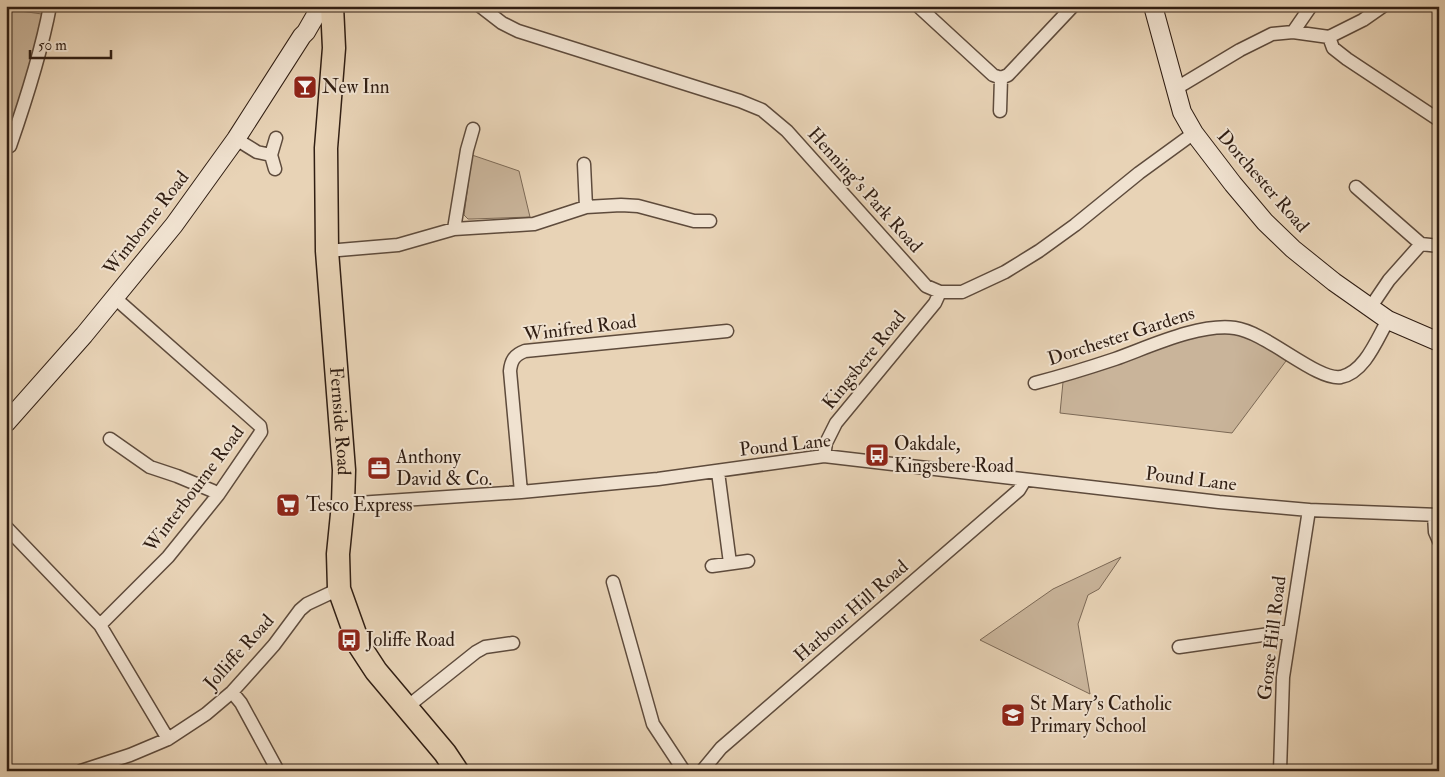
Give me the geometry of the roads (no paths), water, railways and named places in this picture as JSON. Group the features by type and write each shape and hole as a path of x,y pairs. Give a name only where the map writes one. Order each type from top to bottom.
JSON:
{"highway":[{"name":"Fernside Road","path":"322,6 333,34"},
{"name":"Fernside Road","path":"332,6 332,82 326,148 327,251 343,436 343,504 338,554 339,589 359,645 376,671 457,771"}],"main road":[{"name":"Wimborne Road","path":"302,36 312,6"},
{"name":"Wimborne Road","path":"6,422 115,298 174,225 236,139 322,6"},
{"name":"Dorchester Road","path":"1153,6 1182,112 1194,134 1233,184 1293,249 1327,276 1388,320 1439,342"}],"street":[{"path":"10,146 30,89 45,37 50,6"},
{"name":"Henning's Park Road","path":"480,6 502,23 518,31 740,101 762,110 787,131 926,286 940,292"},
{"path":"919,7 993,75 1001,78 1008,75 1073,6"},
{"path":"1293,32 1312,6"},
{"path":"1175,89 1240,50 1272,34 1293,32 1329,37 1363,20 1382,6"},
{"path":"1329,37 1333,48 1347,59 1439,120"},
{"path":"1000,111 1001,78"},
{"path":"454,229 467,150 474,129"},
{"path":"940,292 962,292 1005,272 1039,251 1075,225 1139,173 1194,134"},
{"path":"275,170 272,156 276,138"},
{"path":"236,139 257,152 272,156"},
{"path":"584,164 586,207"},
{"path":"1356,187 1421,244 1439,246"},
{"path":"327,251 398,245 454,229 534,224 586,207 638,206 694,221 710,221"},
{"path":"1370,308 1389,280 1421,244"},
{"name":"Kingsbere Road","path":"824,456 826,443 836,423 935,303 940,292"},
{"name":"Winterbourne Road","path":"100,625 168,557 218,495 261,432 260,426 115,298"},
{"name":"Dorchester Gardens","path":"1035,383 1070,374 1211,327 1236,328 1261,336 1321,373 1339,377 1347,375 1361,364 1388,320"},
{"name":"Winifred Road","path":"521,492 510,372 512,360 519,353 727,331"},
{"path":"110,439 150,467 177,476 213,491 218,495"},
{"name":"Pound Lane","path":"343,504 521,492 718,472 824,456 1025,480 1309,510 1437,515"},
{"path":"718,472 730,563"},
{"name":"Harbour Hill Road","path":"702,771 721,748 1020,490 1025,480"},
{"name":"Gorse Hill Road","path":"1280,771 1283,677 1309,510"},
{"path":"1437,515 1435,532 1439,541"},
{"path":"6,527 100,625 168,739"},
{"path":"712,566 748,561"},
{"path":"613,582 653,724 684,771"},
{"name":"Jolliffe Road","path":"81,771 130,755 168,739 206,714 232,692 274,645 300,610 307,604 339,589"},
{"path":"1179,647 1290,631"},
{"path":"407,707 476,652 486,647 513,643"},
{"path":"232,692 241,703 278,771"}],"place":[{"name":"New Inn","path":"305,87"},
{"name":"Oakdale, Kingsbere Road","path":"877,455"},
{"name":"Anthony David & Co.","path":"379,468"},
{"name":"Tesco Express","path":"288,505"},
{"name":"Joliffe Road","path":"349,640"},
{"name":"St Mary's Catholic Primary School","path":"1013,715"}]}
